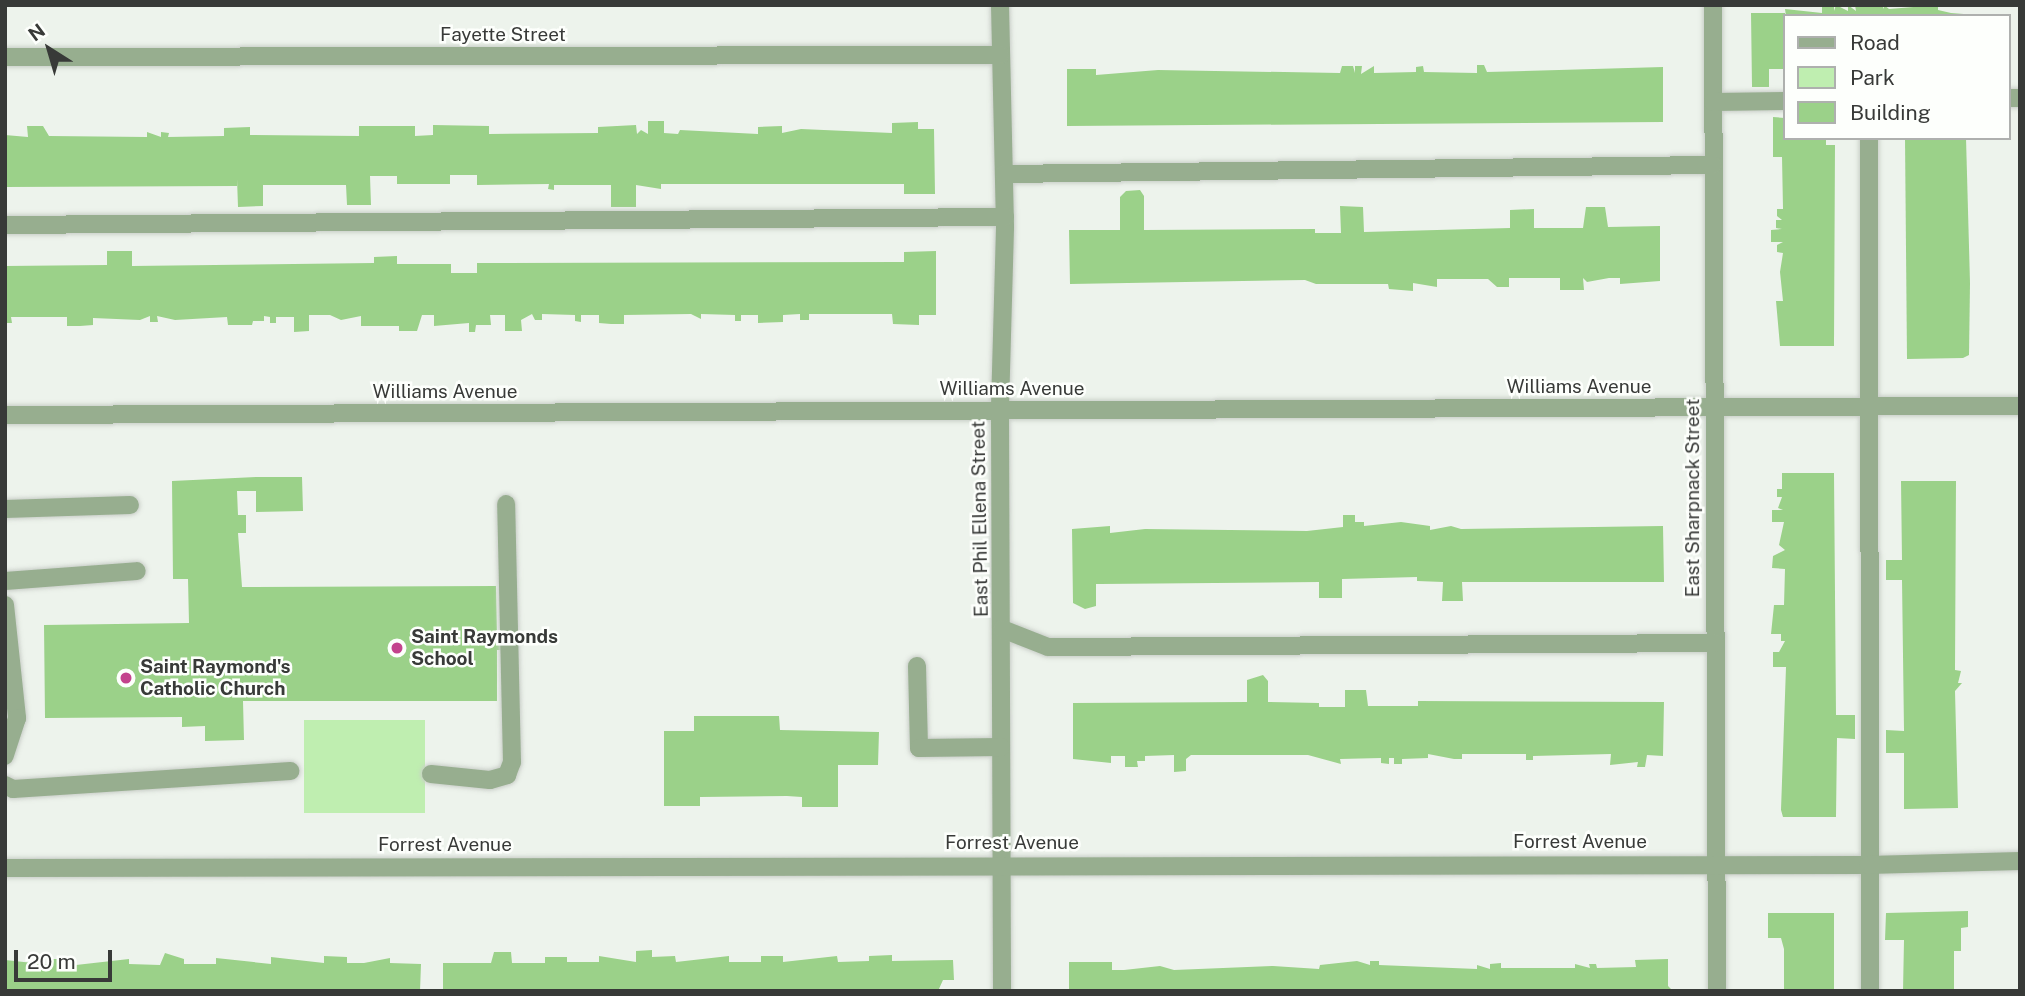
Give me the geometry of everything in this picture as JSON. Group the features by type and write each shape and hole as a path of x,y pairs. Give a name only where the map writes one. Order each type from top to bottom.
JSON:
{"street":[{"name":"East Phil Ellena Street","path":"1000,5 1004,174 1000,410 1002,991"},
{"name":"East Sharpnack Street","path":"1713,5 1717,991"},
{"name":"Fayette Street","path":"5,57 1000,55"},
{"path":"1713,102 1784,102"},
{"path":"1869,140 1870,991"},
{"path":"1004,174 1713,165"},
{"path":"5,225 1004,217"},
{"name":"Williams Avenue","path":"5,415 2020,406"},
{"path":"431,774 490,780 507,775 512,762 506,504"},
{"path":"5,509 130,505"},
{"path":"5,581 137,571"},
{"path":"5,605 17,718 5,756"},
{"path":"1002,629 1048,647 1715,643"},
{"path":"917,666 919,748 1001,747"},
{"path":"5,785 13,789 290,771"},
{"name":"Forrest Avenue","path":"5,868 1002,864 1868,865 2020,860"}],"green space":[{"path":"304,720 425,720 425,813 304,813"}],"building":[{"path":"1822,5 1834,5 1834,11 1836,5 1848,11 1848,5 1856,11 1855,5 1882,5 1884,9 1884,5 1889,9 1938,5 1938,10 1964,14 1786,14 1785,9 1822,13"},
{"path":"1751,13 1785,13 1784,69 1769,69 1769,87 1752,87"},
{"path":"1477,65 1484,65 1487,72 1663,67 1663,122 1067,126 1067,69 1096,69 1096,75 1158,70 1340,73 1342,66 1353,66 1355,73 1355,66 1362,66 1361,74 1374,66 1374,73 1416,72 1416,67 1423,66 1424,72 1477,73"},
{"path":"1773,117 1784,118 1784,140 1826,140 1826,145 1835,145 1834,346 1780,346 1776,301 1783,301 1780,272 1783,253 1777,252 1777,245 1783,242 1771,242 1771,230 1782,229 1776,228 1776,220 1782,220 1777,216 1777,209 1783,209 1782,157 1773,157"},
{"path":"648,121 664,121 664,133 678,134 680,130 758,134 758,127 782,126 782,133 801,129 892,133 892,123 918,122 918,129 934,129 935,194 904,194 904,184 661,184 661,189 636,185 636,207 611,207 611,185 554,185 554,190 548,189 549,184 477,185 477,175 450,175 450,184 397,184 397,176 370,176 371,205 347,205 346,185 263,185 263,206 238,207 237,179 237,186 5,187 5,135 28,137 27,126 43,126 49,136 147,137 147,132 161,137 161,132 169,133 168,137 224,136 224,128 250,127 250,135 359,136 359,126 415,126 415,136 433,135 433,125 489,126 489,134 598,133 598,127 636,125 637,134 641,130 648,134"},
{"path":"1905,140 1966,140 1969,355 1963,358 1907,359"},
{"path":"1140,190 1144,196 1144,230 1315,229 1315,233 1341,233 1340,206 1363,207 1364,232 1510,228 1510,210 1534,209 1534,228 1583,228 1586,207 1605,207 1608,227 1660,226 1660,281 1620,284 1620,278 1587,282 1583,278 1584,290 1560,290 1560,278 1509,278 1509,287 1497,287 1488,279 1437,279 1437,287 1413,283 1413,291 1389,289 1388,284 1316,284 1305,280 1070,284 1069,230 1120,230 1120,197 1126,191"},
{"path":"107,251 132,251 132,266 374,263 374,257 397,256 397,264 451,264 451,273 477,273 477,263 904,262 904,252 936,251 936,315 919,315 919,325 893,324 892,314 809,314 809,320 800,320 800,314 783,315 783,322 758,323 758,315 741,315 741,321 735,321 735,315 701,314 701,319 691,314 624,315 624,324 611,324 599,323 599,315 581,315 581,322 575,321 575,315 542,314 542,320 535,320 532,314 521,320 522,331 505,331 505,315 490,315 491,325 476,325 475,332 469,332 469,323 434,326 434,315 422,315 417,331 399,331 399,326 361,326 361,316 341,320 330,315 309,315 309,331 294,332 294,317 276,317 276,323 270,323 270,317 264,316 264,321 253,321 252,325 228,325 227,317 175,320 157,316 158,322 150,322 150,316 140,320 93,318 93,325 80,326 67,326 67,317 11,317 12,323 5,323 5,266 107,265"},
{"path":"1782,473 1834,473 1836,715 1855,715 1855,739 1837,738 1836,817 1783,817 1781,810 1786,667 1773,667 1773,652 1779,652 1785,641 1781,641 1781,634 1771,634 1774,605 1784,605 1785,569 1772,568 1773,556 1785,550 1779,545 1784,522 1772,522 1772,510 1783,510 1778,508 1782,497 1777,497 1777,489 1782,489"},
{"path":"302,477 303,511 256,512 256,491 237,491 238,515 246,515 246,533 238,533 242,587 496,586 497,635 503,635 503,650 497,650 497,701 243,701 244,740 205,741 205,726 182,727 182,717 45,718 44,625 189,623 188,579 173,579 172,481"},
{"path":"1901,481 1956,481 1955,670 1961,671 1958,683 1962,683 1955,691 1958,808 1904,809 1904,753 1886,753 1886,730 1904,731 1902,580 1886,580 1886,560 1902,560"},
{"path":"1343,515 1355,515 1355,522 1364,522 1364,526 1401,522 1430,526 1430,530 1451,526 1461,529 1663,526 1664,582 1462,582 1463,601 1442,601 1443,582 1417,581 1417,577 1342,579 1342,598 1319,598 1319,582 1096,584 1096,606 1085,609 1073,603 1072,529 1110,526 1110,533 1145,529 1307,531 1343,527"},
{"path":"1263,675 1268,681 1268,702 1319,703 1319,707 1345,707 1345,690 1366,690 1368,706 1418,706 1418,701 1664,702 1663,756 1647,755 1645,767 1637,767 1638,762 1610,765 1611,754 1533,756 1533,760 1526,760 1526,754 1462,754 1462,759 1454,759 1428,754 1428,758 1402,759 1402,764 1394,764 1394,758 1389,758 1389,764 1381,763 1381,758 1340,759 1341,764 1308,755 1191,755 1186,759 1186,771 1174,772 1174,755 1145,756 1145,761 1137,761 1138,767 1125,767 1125,756 1111,756 1111,763 1073,759 1073,703 1247,702 1247,680"},
{"path":"694,716 779,716 780,730 879,732 878,765 838,765 838,807 802,807 802,797 787,796 700,797 700,806 664,806 664,731 694,731"},
{"path":"1968,911 1968,927 1961,928 1961,951 1954,951 1954,991 1903,991 1904,940 1885,940 1886,913"},
{"path":"1768,913 1834,913 1834,991 1784,991 1784,949 1781,938 1768,938"},
{"path":"652,950 652,957 675,956 676,962 729,956 729,962 761,962 761,956 783,956 783,962 837,956 838,962 869,961 869,956 892,955 892,961 953,960 954,980 943,980 938,991 443,991 443,963 491,963 494,952 511,952 512,963 545,963 545,957 567,957 567,962 599,962 599,956 636,962 636,951"},
{"path":"165,953 184,959 184,964 216,964 216,958 271,964 271,957 324,963 324,956 347,957 347,963 390,958 390,963 421,964 420,991 5,991 5,960 52,965 52,959 76,959 76,965 129,959 129,964 160,965"},
{"path":"1668,959 1668,986 1673,991 1069,991 1069,962 1112,962 1112,970 1160,966 1174,970 1273,966 1319,969 1320,965 1357,961 1370,965 1370,961 1379,961 1379,965 1477,969 1477,965 1490,969 1490,964 1501,963 1501,968 1575,968 1575,964 1590,968 1589,964 1596,964 1597,968 1636,967 1635,960"}],"place":[{"name":"Saint Raymonds School","path":"397,648"},
{"name":"Saint Raymond's Catholic Church","path":"126,678"}]}
